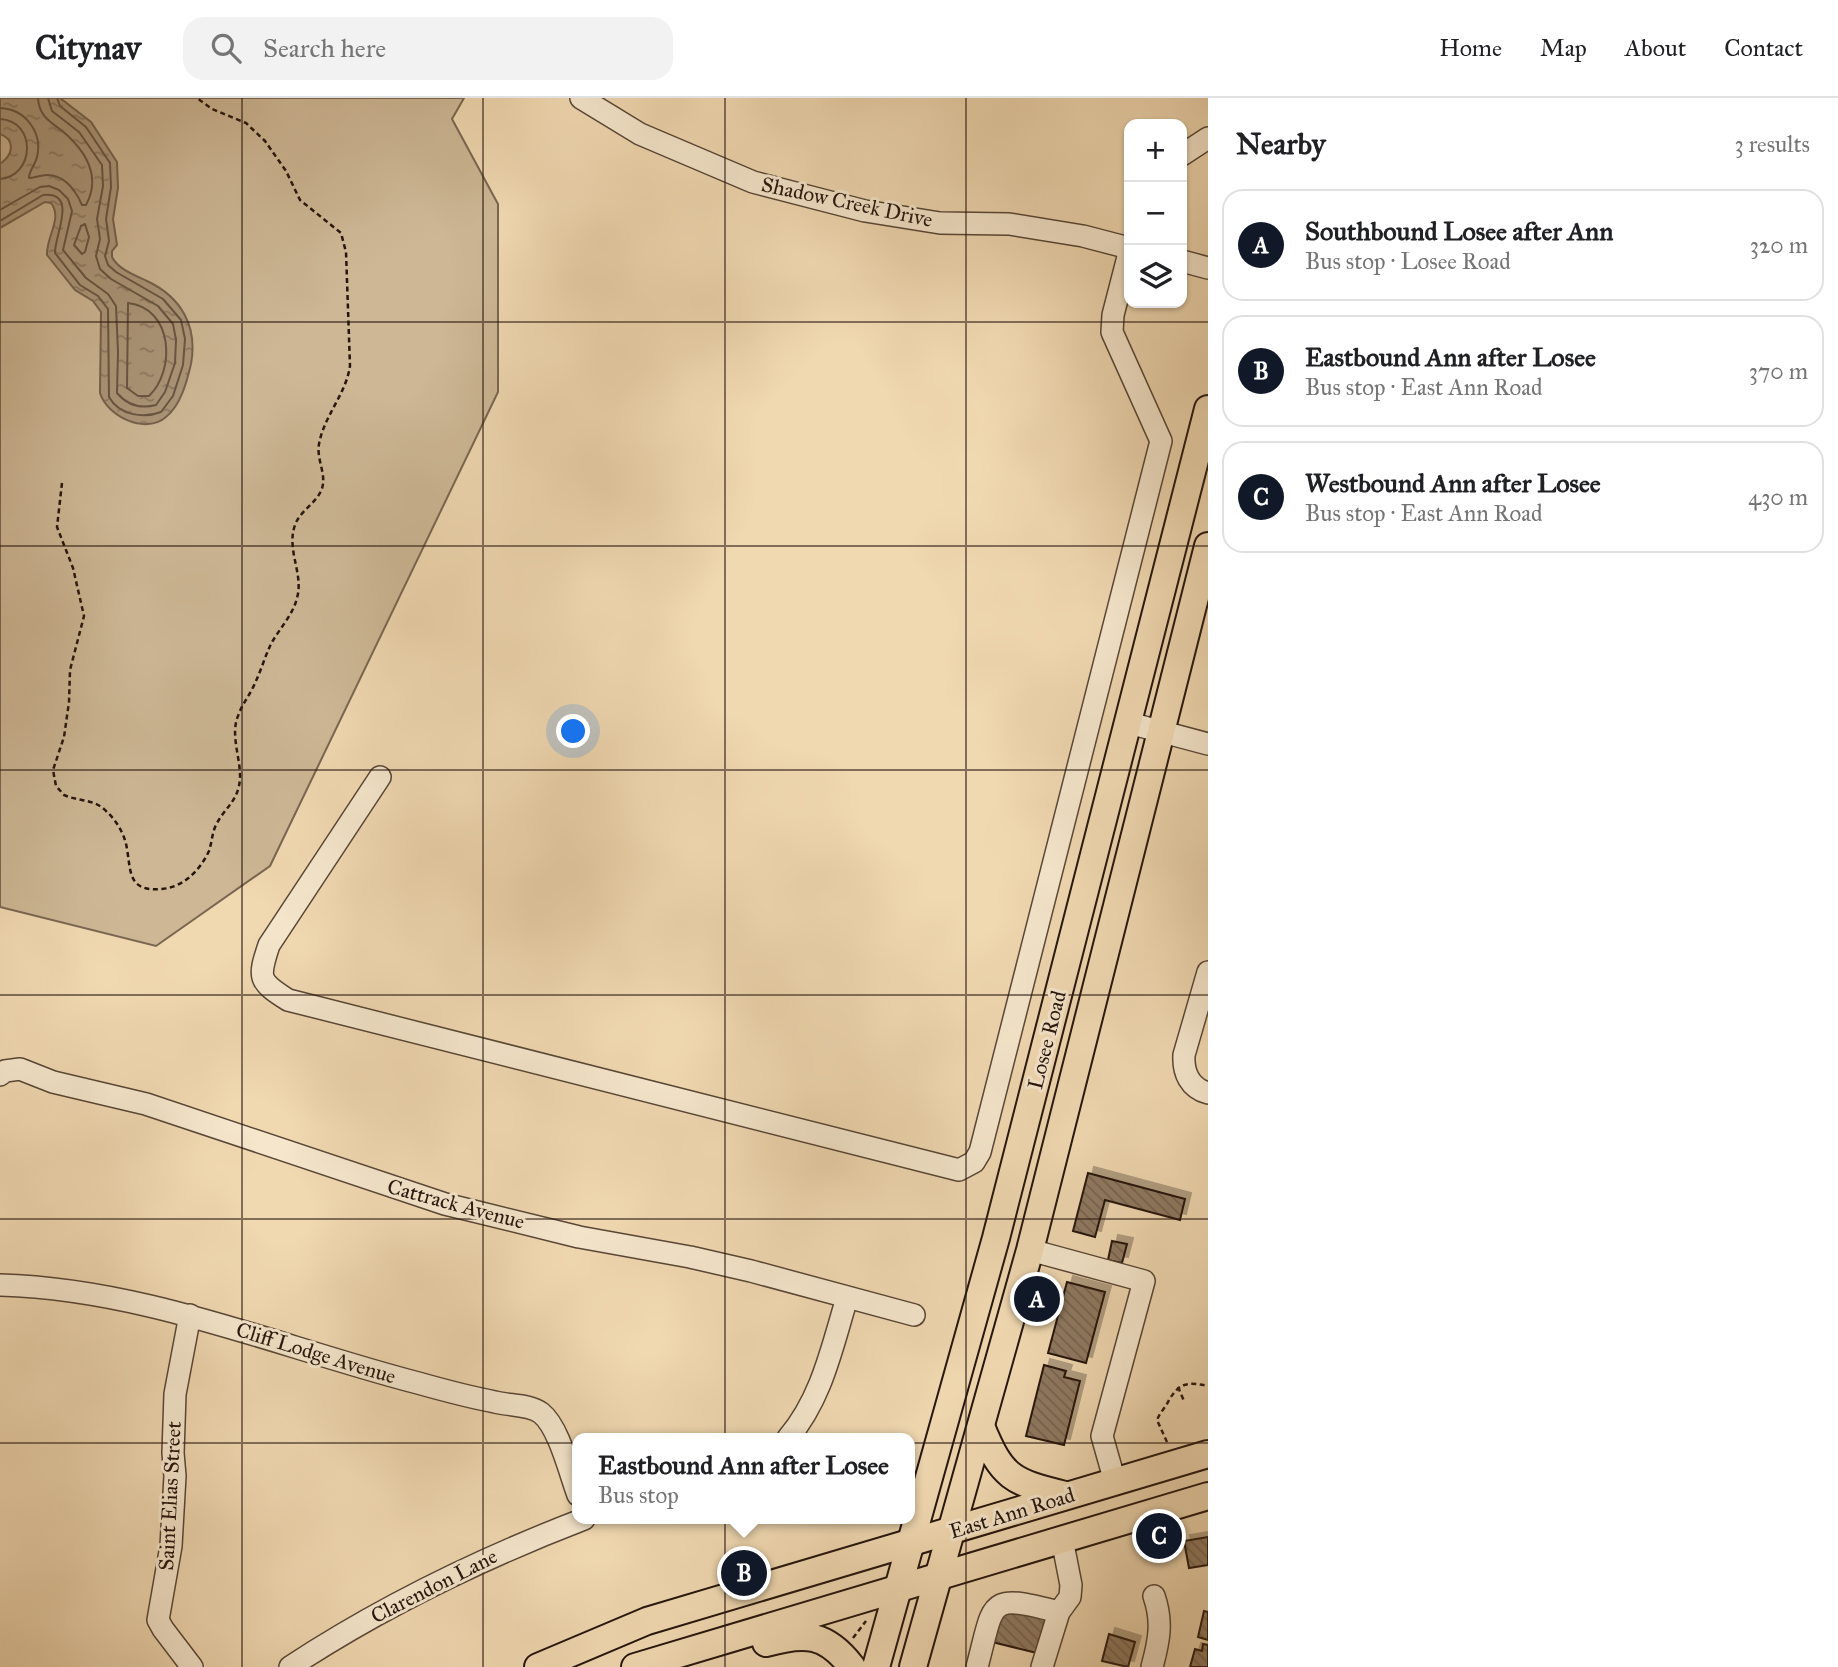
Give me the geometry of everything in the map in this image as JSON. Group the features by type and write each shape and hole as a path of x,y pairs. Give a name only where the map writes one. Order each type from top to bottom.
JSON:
{"main road":[{"name":"Losee Road","path":"876,1667 996,1238 1208,409"},
{"name":"Losee Road","path":"913,1667 1030,1250 1208,545"},
{"path":"981,1426 992,1454 1011,1477 1032,1487 1070,1496"},
{"name":"East Ann Road","path":"538,1667 647,1621 1208,1454"},
{"name":"East Ann Road","path":"640,1666 1208,1496"},
{"path":"677,1653 711,1660 791,1636 804,1636 823,1640 850,1657"}],"street":[{"name":"Shadow Creek Drive","path":"581,98 640,134 753,182 865,211 940,223 1009,224 1083,236 1124,249"},
{"path":"1187,152 1208,138"},
{"path":"1187,262 1208,268"},
{"path":"380,776 269,945 260,971 265,986 288,1000 946,1167 959,1170 974,1162 983,1138 1161,441 1112,332 1124,272"},
{"path":"1129,723 1208,744"},
{"path":"1200,1088 1184,1067 1184,1055 1208,972"},
{"name":"Cattrack Avenue","path":"3,1073 20,1069 53,1082 146,1104 445,1204 579,1237 714,1263 813,1286 847,1298 915,1315"},
{"path":"1030,1250 1144,1281 1102,1436 1115,1482"},
{"name":"Cliff Lodge Avenue","path":"0,1285 71,1290 142,1303 417,1383 491,1402 531,1408 543,1414 552,1427 572,1479"},
{"path":"792,1433 809,1411 819,1390 847,1298"},
{"name":"Saint Elias Street","path":"190,1315 175,1394 175,1476 171,1546 158,1620 192,1667"},
{"name":"Clarendon Lane","path":"290,1667 409,1595 497,1554 572,1524"},
{"path":"1042,1667 1059,1612 1070,1597 1071,1585 1062,1539"},
{"path":"1152,1667 1161,1630 1154,1596"},
{"path":"977,1667 992,1613 998,1605 1007,1601 1019,1601 1059,1612"}],"path":[{"path":"62,482 57,527 73,568 84,616 69,670 67,715 64,737 55,761 54,781 64,795 94,803 107,811 125,840 128,868 137,883 151,889 169,888 188,879 197,870 209,850 217,824 235,799 240,777 235,723 271,645 297,599 299,581 293,554 294,531 298,519 323,486 319,443 329,414 347,382 350,366 347,266 345,243 341,233 300,201 277,158 255,130 237,118 212,109 197,98"},
{"path":"1167,1442 1157,1420 1172,1393 1185,1384 1208,1386"},
{"path":"1178,1387 1184,1401"},
{"path":"850,1657 864,1622"}],"shaded area":[{"path":"0,98 464,98 452,119 498,204 498,392 270,866 156,946 0,907"}],"water":[{"path":"0,98 60,98 91,122 117,162 118,188 113,219 117,245 112,251 112,257 122,268 159,288 178,304 192,337 191,364 183,392 171,412 157,422 138,423 118,415 110,409 100,393 101,312 93,301 75,290 47,255 55,221 51,203 45,202 0,228 0,164 11,148 9,140 0,134"}],"building":[{"path":"1088,1173 1185,1199 1180,1220 1105,1200 1095,1237 1073,1231"},
{"path":"1112,1241 1127,1244 1122,1263 1108,1260"},
{"path":"1067,1282 1105,1292 1086,1363 1048,1353"},
{"path":"1044,1365 1066,1371 1064,1377 1080,1381 1064,1445 1026,1436"},
{"path":"1208,1537 1208,1565 1189,1568 1184,1541"},
{"path":"1001,1606 1046,1617 1037,1653 992,1642"},
{"path":"1204,1611 1208,1612 1208,1640 1198,1637"},
{"path":"1109,1634 1135,1642 1128,1667 1102,1661"},
{"path":"1203,1644 1208,1645 1208,1667 1190,1667 1195,1649 1202,1651"}],"place":[{"name":"Southbound Losee after Ann","path":"1037,1299"},
{"name":"Westbound Ann after Losee","path":"1159,1536"},
{"name":"Eastbound Ann after Losee","path":"744,1573"}]}
